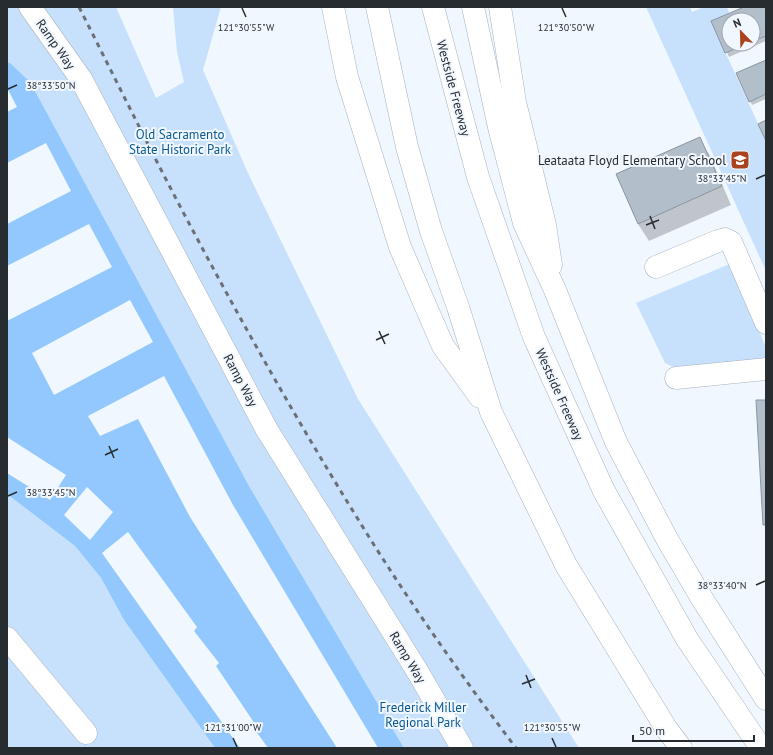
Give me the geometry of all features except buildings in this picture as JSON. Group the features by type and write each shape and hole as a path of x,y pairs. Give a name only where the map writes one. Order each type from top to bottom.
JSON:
{"main road":[{"name":"Ramp Way","path":"30,7 81,79 267,430 416,669 462,748"},
{"path":"333,7 348,77 400,247 443,346 491,412"},
{"path":"377,7 409,155 431,231 458,307 491,412 566,565 666,728 681,748"},
{"name":"Westside Freeway","path":"433,7 478,177 534,337 604,491 687,639 761,748"},
{"path":"473,7 499,127 524,223 554,290 616,442 667,539 701,597 766,698"},
{"path":"500,7 516,102 545,225 554,290"},
{"path":"656,267 718,241 724,239 731,242 766,323"},
{"path":"676,378 766,369"},
{"path":"7,638 86,733"}],"green space":[{"path":"7,7 116,7 156,98 184,82 177,52 173,7 221,7 203,70 247,171 358,399 579,748 404,748 249,486 10,63 7,62"},
{"name":"Leataata Floyd Elementary School","path":"646,7 690,7 692,12 704,7 727,7 729,12 721,12 721,17 711,21 721,43 721,52 725,52 766,141 766,271"},
{"path":"732,263 766,348 764,365 681,371 665,363 636,303"},
{"path":"7,494 75,546 101,578 124,620 215,748 7,748"}],"water":[{"path":"7,62 10,63 30,82 249,486 404,748 215,748 124,620 101,578 75,546 7,494"}],"pier":[{"path":"7,88 17,107 7,112"},
{"path":"46,143 71,191 7,224 7,163"},
{"path":"89,224 112,267 7,321 7,266"},
{"path":"130,300 153,342 54,395 32,353"},
{"path":"164,376 233,505 378,748 337,748 190,517 138,419 100,436 88,416"},
{"path":"7,437 66,475 50,500 7,473"},
{"path":"87,487 113,512 90,540 64,515"},
{"path":"128,532 197,627 194,631 219,663 216,666 255,724 253,727 268,748 240,748 102,553"}],"railway":[{"path":"79,7 191,227 251,337 334,481 413,605 453,663 516,748"}],"place":[{"name":"Leataata Floyd Elementary School","path":"740,160"}],"park label":[{"name":"Old Sacramento State Historic Park","path":"180,142"},
{"name":"Frederick Miller Regional Park","path":"423,714"}]}
